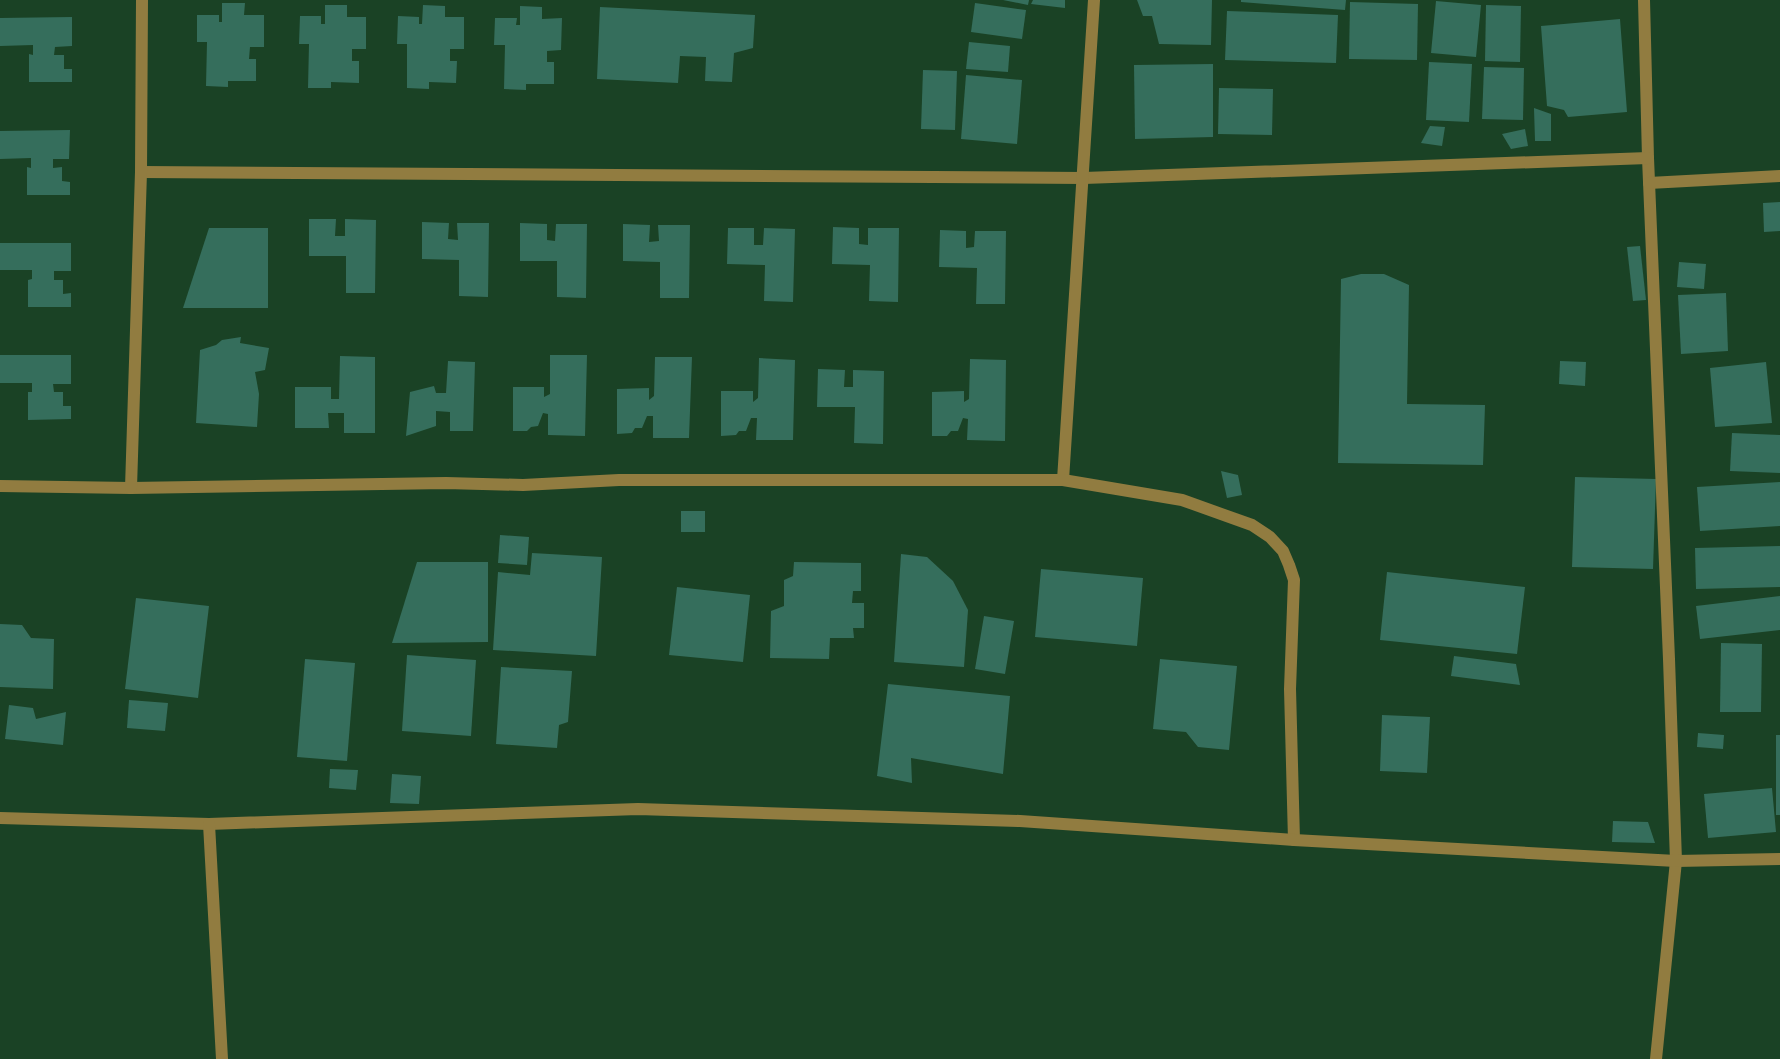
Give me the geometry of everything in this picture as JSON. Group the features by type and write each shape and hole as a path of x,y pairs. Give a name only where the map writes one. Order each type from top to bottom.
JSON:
{"street":[{"path":"131,488 141,172 142,0"},
{"path":"1063,480 1094,0"},
{"path":"1644,0 1648,158 1676,861 1656,1059"},
{"path":"141,172 1084,178 1648,158"},
{"path":"1649,183 1780,176"},
{"path":"0,486 131,488 446,483 524,485 619,480 1063,480 1182,500 1252,525 1270,537 1282,552 1294,580 1290,689 1294,840"},
{"path":"0,818 209,824 638,809 1020,821 1294,840 1676,861 1780,859"},
{"path":"209,824 222,1059"}],"building":[{"path":"1003,0 1029,0 1028,5"},
{"path":"1033,0 1065,0 1065,8 1031,4"},
{"path":"1137,0 1212,0 1211,45 1159,44 1152,16 1143,16"},
{"path":"1241,0 1346,0 1345,10 1241,2"},
{"path":"1436,1 1481,5 1476,57 1431,53"},
{"path":"1350,2 1418,4 1417,60 1349,59"},
{"path":"222,3 245,3 244,15 264,15 264,47 250,47 249,59 256,59 256,81 228,81 228,87 206,86 207,42 197,42 197,15 219,15 219,22 222,22"},
{"path":"975,3 1026,10 1022,39 971,32"},
{"path":"325,5 347,5 347,17 366,17 366,49 352,49 352,61 359,61 359,83 331,82 331,88 308,88 309,44 299,44 300,16 321,16 321,24 325,24"},
{"path":"423,5 445,6 445,17 464,17 464,49 450,49 450,61 457,61 456,83 429,82 429,89 407,88 407,44 397,44 398,16 419,17 419,24 422,24"},
{"path":"1486,5 1521,6 1520,62 1485,61"},
{"path":"520,6 542,7 542,19 562,18 561,50 547,51 547,62 554,62 554,84 526,84 526,90 504,89 505,45 494,45 495,18 517,18 516,25 520,25"},
{"path":"600,7 755,15 753,48 734,53 732,82 705,81 706,57 680,56 678,83 597,79"},
{"path":"1227,11 1338,15 1336,63 1225,60"},
{"path":"72,17 72,46 55,47 54,55 64,55 64,69 72,69 72,82 29,82 29,54 33,55 33,45 0,46 0,18"},
{"path":"1620,19 1627,112 1568,117 1564,110 1547,106 1541,26"},
{"path":"969,42 1010,46 1008,72 966,69"},
{"path":"1429,62 1472,64 1469,122 1426,120"},
{"path":"1213,64 1213,137 1135,139 1134,65"},
{"path":"1484,67 1524,68 1523,120 1482,119"},
{"path":"923,70 957,71 955,130 921,129"},
{"path":"966,75 1022,80 1017,144 961,139"},
{"path":"1219,88 1273,89 1272,135 1218,134"},
{"path":"1534,108 1551,114 1551,141 1535,141"},
{"path":"1430,126 1445,127 1442,146 1421,143"},
{"path":"1525,129 1528,146 1511,149 1502,134"},
{"path":"70,130 69,159 53,159 53,168 62,167 62,181 70,182 70,195 27,195 27,167 31,168 31,158 0,159 0,131"},
{"path":"1780,202 1780,231 1764,232 1763,203"},
{"path":"309,219 336,219 335,236 345,236 345,219 376,220 375,293 346,293 346,256 309,256"},
{"path":"422,222 449,223 448,239 458,240 457,223 489,223 488,297 459,296 459,260 422,259"},
{"path":"520,223 547,224 547,240 555,241 556,224 587,224 586,298 557,297 557,261 520,261"},
{"path":"623,224 650,225 649,242 659,241 658,225 690,225 689,298 660,298 660,262 623,261"},
{"path":"833,227 859,228 859,244 868,245 868,228 899,228 898,302 869,301 870,265 832,264"},
{"path":"209,228 268,228 268,308 183,308"},
{"path":"728,228 754,228 754,245 763,245 764,228 795,229 793,302 764,301 765,265 727,264"},
{"path":"940,230 966,231 966,248 974,247 975,231 1006,231 1005,304 976,304 977,268 939,267"},
{"path":"0,243 71,243 71,271 54,271 54,280 63,280 63,294 71,293 71,307 28,307 28,280 32,279 32,270 0,270"},
{"path":"1640,246 1646,300 1633,301 1627,247"},
{"path":"1679,262 1706,264 1704,289 1677,287"},
{"path":"1361,274 1384,274 1409,285 1407,404 1485,405 1483,465 1338,463 1341,279"},
{"path":"1726,293 1728,351 1681,354 1678,295"},
{"path":"241,337 240,343 269,348 265,370 255,372 259,394 257,427 196,423 200,350 216,345 222,340"},
{"path":"0,355 71,355 71,384 53,384 54,392 63,392 63,406 71,406 71,419 28,420 28,392 32,392 32,383 0,383"},
{"path":"550,355 587,355 585,436 548,435 548,414 543,413 538,426 531,427 527,431 513,431 513,387 544,387 544,397 550,394"},
{"path":"340,356 375,357 375,433 344,433 344,413 328,413 329,428 295,428 295,387 331,387 331,399 339,399"},
{"path":"655,357 692,357 689,438 653,438 653,416 647,416 642,428 635,428 632,433 617,434 617,389 649,388 649,400 654,396"},
{"path":"759,358 795,360 793,440 756,440 757,418 751,418 746,431 739,431 736,435 721,436 721,391 753,391 753,402 758,398"},
{"path":"970,359 1006,360 1005,441 967,440 968,419 963,418 958,431 951,431 947,436 932,436 932,392 964,391 964,402 969,399"},
{"path":"448,361 475,362 473,431 450,431 450,412 436,411 436,426 406,436 410,392 434,386 436,393 446,393"},
{"path":"1560,361 1586,362 1585,386 1559,384"},
{"path":"1766,362 1772,423 1715,427 1710,368"},
{"path":"818,369 845,370 844,387 853,387 853,370 884,371 883,444 854,443 855,407 817,407"},
{"path":"1732,433 1780,435 1780,473 1730,471"},
{"path":"1221,471 1238,475 1242,495 1227,498"},
{"path":"1575,477 1656,479 1653,569 1572,567"},
{"path":"1780,482 1780,526 1700,531 1697,487"},
{"path":"681,511 705,511 705,532 681,532"},
{"path":"500,535 529,537 527,565 498,563"},
{"path":"1780,546 1780,587 1696,589 1695,548"},
{"path":"532,553 602,557 596,656 493,650 498,572 530,575"},
{"path":"901,554 927,557 953,581 968,610 964,667 894,662"},
{"path":"417,562 488,562 488,642 392,643"},
{"path":"794,562 861,563 861,591 853,591 852,603 864,603 864,628 853,628 854,638 830,638 829,659 770,658 771,611 784,606 784,580 793,576"},
{"path":"1041,569 1143,578 1137,646 1035,637"},
{"path":"1387,572 1525,587 1517,654 1380,640"},
{"path":"677,587 750,595 743,662 669,655"},
{"path":"1780,596 1780,630 1700,639 1696,606"},
{"path":"136,598 209,606 198,698 125,689"},
{"path":"984,616 1014,621 1005,674 975,669"},
{"path":"0,624 22,625 31,638 54,639 53,689 0,687"},
{"path":"1721,643 1762,644 1761,712 1720,712"},
{"path":"407,655 476,660 471,736 402,731"},
{"path":"1454,656 1516,664 1520,685 1451,676"},
{"path":"305,659 355,663 347,761 297,757"},
{"path":"1160,659 1237,666 1229,750 1198,747 1186,732 1153,729"},
{"path":"501,667 572,671 568,722 559,725 557,748 496,744"},
{"path":"888,684 1010,696 1003,774 911,758 912,783 877,776"},
{"path":"129,700 168,703 165,731 127,728"},
{"path":"9,705 33,708 36,719 66,712 63,745 5,739"},
{"path":"1382,715 1430,717 1427,773 1380,771"},
{"path":"1698,733 1724,735 1723,749 1697,747"},
{"path":"1776,735 1780,735 1780,815 1776,815"},
{"path":"330,769 358,770 356,790 329,788"},
{"path":"392,774 421,776 419,804 390,803"},
{"path":"1772,788 1776,832 1708,838 1704,794"},
{"path":"1613,821 1648,822 1655,843 1612,842"}]}
